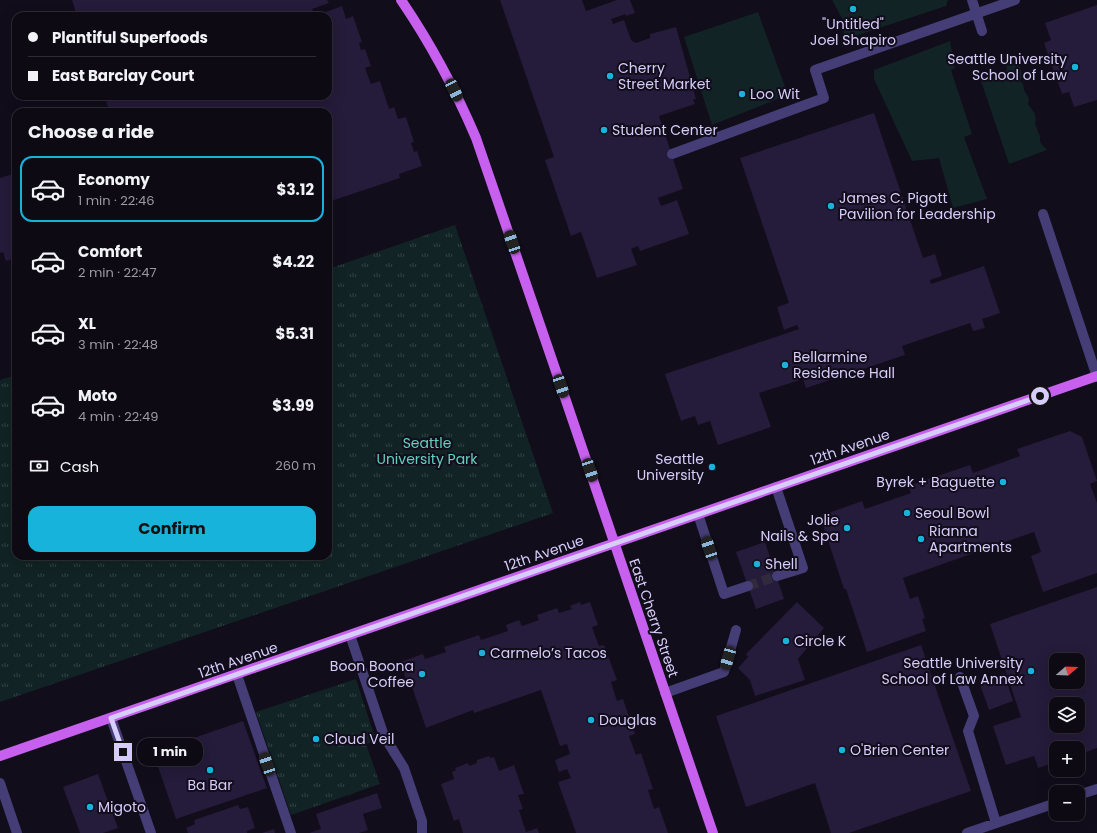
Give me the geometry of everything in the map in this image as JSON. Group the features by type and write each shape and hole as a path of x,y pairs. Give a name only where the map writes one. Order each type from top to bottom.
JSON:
{"main road":[{"name":"East Cherry Street","path":"401,0 429,44 459,100 476,138 713,833"},
{"name":"12th Avenue","path":"0,756 1097,376"}],"street":[{"path":"972,0 982,31"},
{"path":"672,154 824,98 815,70 1015,0"},
{"path":"1043,214 1097,376"},
{"path":"776,487 803,568 777,576"},
{"path":"698,514 724,594 748,586"},
{"path":"665,693 724,672 736,630"},
{"path":"350,635 384,736 404,768 422,821 422,833"},
{"path":"237,675 290,833"},
{"path":"960,677 974,716 968,731 996,823"},
{"path":"111,718 151,833"},
{"path":"0,783 17,833"},
{"path":"1085,793 1097,789"},
{"path":"967,833 1049,805"}],"green space":[{"path":"832,0 948,0 946,6 846,39 840,22 843,20"},
{"path":"758,12 788,95 712,125 684,37"},
{"path":"950,41 955,68 951,70 972,134 964,137 987,199 953,208 939,158 912,161 874,79 874,70"},
{"path":"1018,62 1022,74 1020,81 1023,84 1024,90 1029,98 1028,104 1035,114 1035,124 1040,136 1040,142 1047,150 1009,164 979,75 991,71 993,77 1006,73 1006,65"},
{"name":"Seattle University Park","path":"455,225 553,513 0,702 0,380 12,376 12,560 332,560 332,268"},
{"path":"356,679 376,741 366,744 380,784 291,815 256,712"}],"building":[{"path":"72,0 327,0 329,3 312,9 313,12 76,12"},
{"name":"Student Center","path":"500,0 582,0 586,11 617,0 630,0 635,13 626,16 626,14 611,19 613,24 624,20 631,40 636,43 650,38 650,34 676,27 696,99 693,100 695,104 659,116 683,189 658,198 661,206 677,200 689,234 640,251 638,246 631,249 637,265 597,278 581,232 571,236 545,160 554,157"},
{"name":"Seattle University School of Law","path":"1097,5 1097,100 1074,107 1069,92 1062,94 1044,43 1051,40 1045,23"},
{"path":"342,6 346,19 353,16 362,42 359,43 361,50 365,49 371,66 365,68 371,84 380,81 389,109 394,107 398,119 406,117 414,142 411,143 414,152 417,151 422,166 399,174 400,178 332,201 332,108 108,108 106,100 332,100 332,12 326,12"},
{"path":"874,113 923,258 935,254 942,276 930,280 931,284 984,266 1000,313 982,319 985,328 973,331 970,323 902,346 905,355 806,388 803,379 759,393 771,427 718,445 710,421 698,425 695,416 681,421 665,374 799,329 797,325 784,330 777,307 789,303 740,158"},
{"path":"12,174 12,259 6,261 3,252 0,253 0,178"},
{"name":"Rianna Apartments","path":"1070,431 1082,437 1097,481 1090,484 1097,503 1097,573 1043,592 1031,556 1041,552 1034,532 903,578 910,599 918,596 925,618 922,619 926,631 867,652 820,516 862,501 865,509 911,493 908,486 970,465 973,473 1020,456 1017,449"},
{"name":"Shell","path":"765,542 784,599 756,609 736,552"},
{"name":"Seattle University School of Law Annex","path":"1097,587 1097,748 1085,752 1085,741 1049,741 1049,764 1038,768 1034,756 1006,765 993,726 1021,717 990,624"},
{"name":"Douglas","path":"580,602 581,605 590,602 598,625 592,627 599,646 604,645 617,680 611,682 617,701 623,699 635,734 629,736 636,755 641,753 653,789 648,790 654,809 659,807 668,833 576,833 558,782 571,778 567,769 559,772 555,760 570,754 567,744 560,746 541,690 474,713 473,710 426,728 409,678 406,679 400,662 423,654 425,659 446,652 444,647 479,635 481,640 508,631 506,625 519,620 522,626 539,620 537,615 557,608 559,613 572,609 570,606"},
{"name":"Circle K","path":"797,602 824,628 798,659 805,680 755,696 750,680 738,668 748,657 746,654"},
{"name":"O'Brien Center","path":"921,645 971,791 849,833 831,833 815,783 746,807 716,716"},
{"path":"1004,673 1013,701 989,710 979,682"},
{"name":"Ba Bar","path":"243,721 267,788 176,819 153,752"},
{"path":"489,756 490,758 494,757 499,771 514,765 524,794 518,795 523,809 519,810 526,832 537,828 539,833 463,833 459,819 454,821 441,784 454,779 452,772 456,770 455,768 468,763 469,766 477,763 477,760"},
{"name":"Migoto","path":"98,774 118,828 103,833 80,833 63,787"},
{"path":"377,793 382,808 363,814 368,830 359,833 309,833 321,829 316,814"},
{"path":"238,805 240,809 248,807 255,828 247,831 247,833 188,833 186,828 195,824 194,820"},
{"path":"274,829 275,833 262,833"}],"tunnel":[{"path":"748,586 777,576"}],"place":[{"name":"\"Untitled\" Joel Shapiro","path":"853,9"},
{"name":"Seattle University School of Law","path":"1075,67"},
{"name":"Cherry Street Market","path":"610,76"},
{"name":"Loo Wit","path":"742,94"},
{"name":"Student Center","path":"604,130"},
{"name":"James C. Pigott Pavilion for Leadership","path":"831,206"},
{"name":"Bellarmine Residence Hall","path":"785,365"},
{"name":"Seattle University","path":"712,467"},
{"name":"Byrek + Baguette","path":"1003,482"},
{"name":"Seoul Bowl","path":"907,513"},
{"name":"Jolie Nails & Spa","path":"847,528"},
{"name":"Rianna Apartments","path":"921,539"},
{"name":"Shell","path":"757,564"},
{"name":"Circle K","path":"786,641"},
{"name":"Carmelo’s Tacos","path":"482,653"},
{"name":"Seattle University School of Law Annex","path":"1031,671"},
{"name":"Boon Boona Coffee","path":"422,674"},
{"name":"Douglas","path":"591,720"},
{"name":"Cloud Veil","path":"316,739"},
{"name":"O'Brien Center","path":"842,750"},
{"name":"Ba Bar","path":"210,770"},
{"name":"Migoto","path":"90,807"}],"route":[{"path":"123,752 111,718 1040,396"}]}
